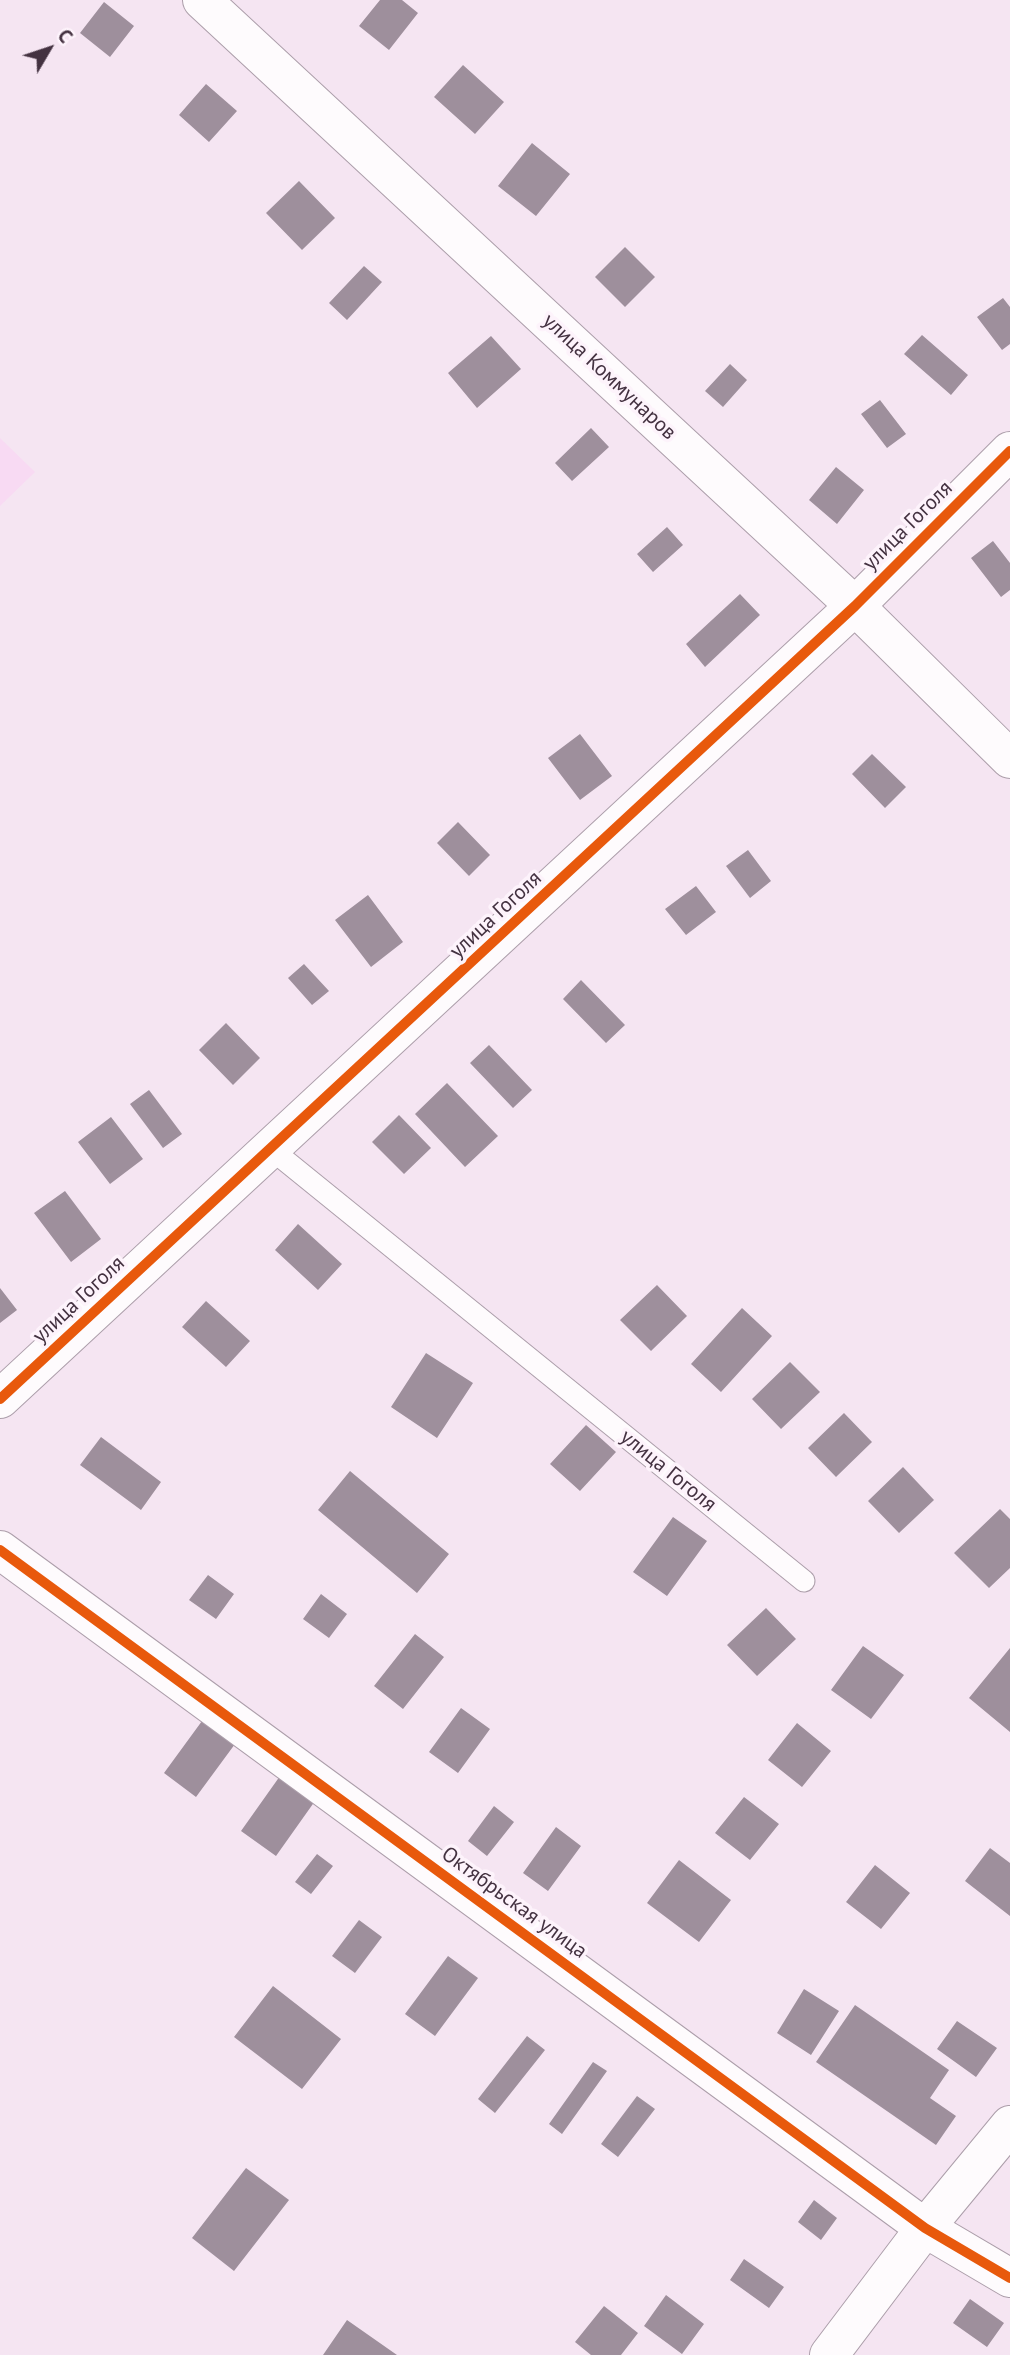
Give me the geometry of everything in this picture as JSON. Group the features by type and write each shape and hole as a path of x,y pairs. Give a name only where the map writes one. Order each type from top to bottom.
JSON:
{"street":[{"name":"улица Коммунаров","path":"202,0 855,606 1010,759"},
{"name":"улица Гоголя","path":"0,1399 855,606 1010,451"},
{"name":"Октябрьская улица","path":"0,1550 925,2228 1010,2278"},
{"path":"829,2355 925,2228 1010,2125"}],"lane":[{"name":"улица Гоголя","path":"271,1149 804,1581"}],"shaded area":[{"path":"0,438 35,472 0,506"}],"building":[{"path":"380,0 402,0 418,13 389,50 359,26"},
{"path":"104,2 134,26 110,57 80,33"},
{"path":"463,65 504,102 475,134 434,97"},
{"path":"206,84 237,111 209,142 179,115"},
{"path":"532,143 570,174 536,216 498,186"},
{"path":"299,181 335,218 302,250 266,213"},
{"path":"625,247 655,277 625,307 595,277"},
{"path":"364,266 382,282 347,320 329,303"},
{"path":"1003,298 1010,307 1010,344 1002,350 977,317"},
{"path":"922,335 968,375 951,395 904,354"},
{"path":"491,336 521,369 477,408 448,373"},
{"path":"730,364 747,380 723,407 705,391"},
{"path":"880,400 906,434 887,448 861,414"},
{"path":"591,428 609,447 572,481 555,463"},
{"path":"836,467 864,490 837,524 809,500"},
{"path":"667,527 683,545 653,572 637,554"},
{"path":"993,541 1010,563 1010,590 1001,597 971,558"},
{"path":"740,594 760,615 705,667 686,644"},
{"path":"580,734 612,776 580,800 548,758"},
{"path":"872,754 906,787 885,808 852,774"},
{"path":"458,822 490,855 469,876 437,843"},
{"path":"748,850 771,881 750,898 726,866"},
{"path":"696,886 716,912 686,935 665,909"},
{"path":"368,895 403,942 371,967 335,920"},
{"path":"304,964 329,991 312,1005 288,978"},
{"path":"581,980 625,1025 606,1043 563,999"},
{"path":"226,1023 260,1058 233,1085 199,1050"},
{"path":"489,1045 532,1090 513,1108 470,1063"},
{"path":"447,1083 498,1136 465,1167 415,1114"},
{"path":"149,1090 182,1134 163,1148 130,1104"},
{"path":"399,1115 431,1148 404,1174 372,1142"},
{"path":"111,1117 143,1159 110,1184 78,1142"},
{"path":"65,1191 101,1239 71,1262 34,1213"},
{"path":"298,1224 342,1264 318,1290 275,1250"},
{"path":"657,1285 687,1316 651,1351 620,1320"},
{"path":"0,1288 17,1310 0,1323"},
{"path":"206,1301 250,1341 226,1367 182,1327"},
{"path":"742,1308 772,1336 721,1392 691,1364"},
{"path":"426,1353 473,1383 437,1438 391,1407"},
{"path":"790,1362 820,1392 781,1429 752,1399"},
{"path":"844,1413 872,1442 836,1477 808,1448"},
{"path":"586,1425 616,1452 580,1491 550,1464"},
{"path":"101,1437 161,1482 141,1510 80,1465"},
{"path":"903,1467 934,1500 899,1533 868,1501"},
{"path":"350,1471 449,1554 417,1593 318,1510"},
{"path":"1000,1509 1010,1519 1010,1568 989,1588 954,1553"},
{"path":"673,1517 707,1541 667,1596 633,1572"},
{"path":"208,1575 234,1594 216,1619 189,1600"},
{"path":"321,1594 347,1614 329,1638 303,1619"},
{"path":"766,1608 796,1639 757,1676 727,1645"},
{"path":"415,1634 444,1657 403,1709 374,1686"},
{"path":"863,1646 904,1675 871,1719 831,1690"},
{"path":"1010,1648 1010,1732 969,1698"},
{"path":"461,1708 490,1729 458,1773 429,1752"},
{"path":"202,1721 235,1744 196,1797 164,1773"},
{"path":"797,1723 831,1751 802,1787 768,1760"},
{"path":"280,1776 315,1801 276,1856 241,1831"},
{"path":"744,1797 779,1824 750,1860 715,1833"},
{"path":"494,1806 514,1822 487,1856 468,1841"},
{"path":"556,1827 581,1846 548,1891 523,1873"},
{"path":"990,1848 1010,1863 1010,1916 965,1881"},
{"path":"317,1854 333,1866 311,1894 295,1882"},
{"path":"679,1860 731,1900 699,1942 647,1903"},
{"path":"875,1865 910,1893 881,1929 846,1902"},
{"path":"359,1920 382,1937 355,1973 332,1956"},
{"path":"448,1956 478,1978 435,2036 405,2014"},
{"path":"273,1986 341,2039 302,2089 234,2037"},
{"path":"804,1989 839,2011 811,2055 777,2033"},
{"path":"855,2005 949,2070 930,2098 956,2116 936,2145 816,2062"},
{"path":"957,2021 997,2048 976,2077 937,2049"},
{"path":"527,2036 545,2050 495,2113 478,2099"},
{"path":"593,2062 607,2071 562,2134 549,2124"},
{"path":"637,2096 655,2109 618,2157 601,2144"},
{"path":"246,2168 289,2200 234,2271 192,2238"},
{"path":"814,2200 837,2218 821,2240 798,2222"},
{"path":"744,2259 784,2287 769,2308 730,2280"},
{"path":"666,2295 704,2324 682,2354 644,2326"},
{"path":"970,2299 1004,2323 987,2347 953,2323"},
{"path":"604,2306 638,2333 621,2355 591,2355 575,2342"},
{"path":"347,2320 397,2355 323,2355"}],"cycle path":[{"path":"0,1399 855,606 1010,451"},
{"path":"0,1550 925,2228 1010,2278"}]}
